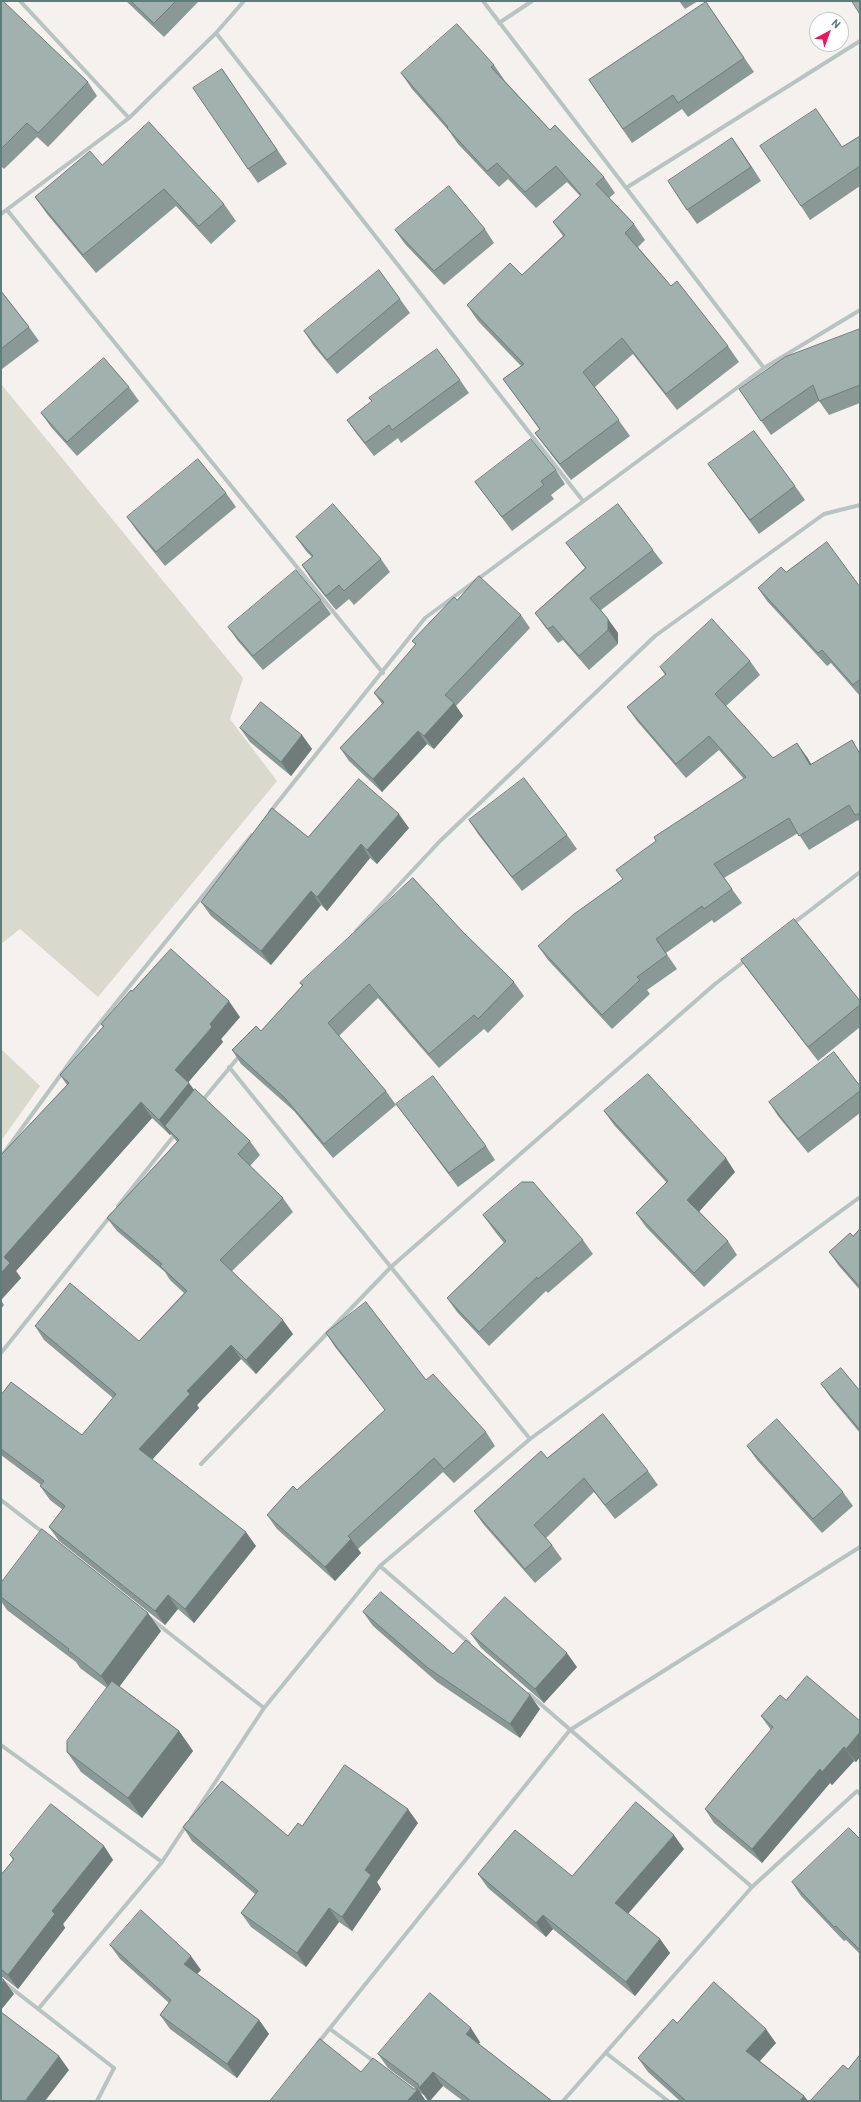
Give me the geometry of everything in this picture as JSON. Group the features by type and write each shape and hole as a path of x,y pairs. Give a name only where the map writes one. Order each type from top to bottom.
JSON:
{"street":[{"path":"20,1 129,118"},
{"path":"1,214 129,118 216,33 244,1"},
{"path":"483,1 764,368"},
{"path":"499,22 532,1"},
{"path":"216,33 583,501"},
{"path":"626,188 860,41"},
{"path":"6,210 383,673"},
{"path":"269,814 383,673 425,618 764,368 860,310"},
{"path":"354,934 440,841 655,636 824,514 860,505"},
{"path":"1,1157 86,1040 254,832"},
{"path":"784,930 860,872"},
{"path":"201,1464 392,1266 715,984 753,955"},
{"path":"200,1104 229,1067 246,1050"},
{"path":"229,1067 392,1266 530,1438"},
{"path":"1,1353 180,1129"},
{"path":"39,2008 162,1862 264,1708 380,1566 530,1438 860,1197"},
{"path":"1,1500 51,1539"},
{"path":"315,2047 570,1730 860,1547"},
{"path":"380,1566 475,1648"},
{"path":"145,1614 264,1708"},
{"path":"523,1689 752,1887"},
{"path":"1,1746 162,1862"},
{"path":"564,2101 752,1887 857,1791 860,1794"},
{"path":"1,1980 39,2008 114,2068 98,2101"},
{"path":"330,2029 378,2065"},
{"path":"606,2053 668,2101"}],"shaded area":[{"path":"1,384 243,678 230,719 277,781 98,997 20,929 1,944"},
{"path":"1,1049 40,1086 1,1141"}],"building":[{"path":"1,1 3,1 88,82 38,133 27,123 1,149"},
{"path":"131,1 176,1 154,23"},
{"path":"852,1 860,1 860,14"},
{"path":"706,2 744,58 678,103 673,95 623,129 589,80"},
{"path":"457,24 494,65 491,67 550,130 555,125 604,177 596,184 634,224 625,233 671,286 677,281 728,346 666,394 622,338 583,372 619,420 560,464 535,433 540,429 503,379 524,364 467,305 510,263 522,275 565,235 553,222 581,195 556,166 525,192 497,163 487,171 447,128 448,127 401,73"},
{"path":"222,69 277,150 248,169 193,88"},
{"path":"816,109 842,147 860,136 860,166 801,206 760,146"},
{"path":"149,122 224,204 199,226 164,189 83,255 35,197 90,151 102,165"},
{"path":"732,138 751,167 687,210 668,181"},
{"path":"449,186 485,229 434,271 395,230"},
{"path":"379,270 400,299 327,360 304,331"},
{"path":"1,291 29,327 1,349"},
{"path":"860,329 860,385 819,401 813,385 761,421 739,389 785,357"},
{"path":"437,349 460,380 392,430 389,425 365,443 347,420 372,401 369,398"},
{"path":"104,358 129,387 67,442 41,413"},
{"path":"754,431 795,486 750,520 708,464"},
{"path":"531,439 556,470 541,481 544,485 502,517 475,482"},
{"path":"198,459 226,493 156,552 127,517"},
{"path":"333,504 381,559 344,591 339,585 326,596 302,565 313,556 296,537"},
{"path":"618,504 653,550 590,598 608,619 608,630 579,656 553,626 548,629 535,613 586,568 566,543"},
{"path":"827,542 860,587 860,679 853,685 822,650 818,653 758,588 781,567 786,572"},
{"path":"296,570 321,600 253,656 228,627"},
{"path":"479,576 521,615 445,695 454,703 424,736 418,731 373,779 340,748 384,702 374,693 416,644 412,641 454,597 457,600"},
{"path":"712,619 750,661 715,694 773,758 797,743 810,765 852,740 860,754 860,813 855,815 849,805 799,836 789,818 714,864 732,889 704,909 702,906 656,939 667,955 637,977 640,980 602,1015 538,946 574,914 623,879 616,870 656,841 654,837 746,777 709,736 676,764 627,707 666,674 660,667"},
{"path":"261,702 302,735 281,762 240,728"},
{"path":"524,778 567,835 512,877 469,820"},
{"path":"359,779 399,814 367,850 361,844 317,897 311,891 261,951 201,902 272,808 308,837"},
{"path":"413,878 463,932 514,982 478,1019 474,1015 429,1054 369,984 328,1023 386,1091 324,1144 284,1097 232,1050 256,1026 261,1031 303,985 300,983"},
{"path":"794,919 860,1001 860,1005 808,1047 741,960"},
{"path":"171,949 229,1001 210,1024 212,1027 175,1070 189,1083 159,1120 141,1102 4,1257 10,1263 1,1273 1,1155 69,1083 60,1075 104,1026 101,1024 131,990 132,991"},
{"path":"834,1052 860,1086 860,1091 798,1139 769,1102"},
{"path":"648,1074 726,1158 687,1200 728,1241 694,1273 636,1213 668,1181 604,1111"},
{"path":"433,1076 486,1146 449,1173 396,1104"},
{"path":"195,1089 250,1141 238,1154 283,1198 220,1260 283,1320 246,1360 231,1345 187,1391 190,1394 139,1449 246,1532 185,1609 168,1595 155,1611 49,1527 65,1506 40,1486 44,1481 1,1449 1,1395 11,1382 82,1435 116,1394 35,1326 70,1283 139,1341 187,1291 160,1266 162,1264 107,1218 179,1140 165,1126"},
{"path":"522,1182 533,1182 583,1240 538,1279 537,1277 479,1332 447,1298 506,1241 483,1215"},
{"path":"860,1229 860,1287 829,1252 850,1233 853,1236"},
{"path":"366,1302 426,1380 433,1374 486,1432 444,1469 434,1458 348,1536 351,1539 325,1567 267,1515 293,1486 297,1490 385,1410 326,1333"},
{"path":"841,1368 860,1391 860,1430 821,1384"},
{"path":"603,1414 648,1471 605,1505 584,1478 534,1525 552,1545 525,1569 474,1511 541,1451 547,1458"},
{"path":"777,1419 843,1492 813,1519 747,1446"},
{"path":"42,1529 148,1613 101,1676 68,1650 69,1649 1,1597 1,1583"},
{"path":"381,1592 453,1654 466,1640 530,1695 510,1724 428,1668 363,1612"},
{"path":"505,1597 567,1653 535,1689 471,1634"},
{"path":"807,1676 860,1721 860,1732 846,1749 844,1747 822,1772 820,1769 752,1849 705,1809 773,1727 761,1716 780,1695 786,1700"},
{"path":"112,1681 179,1731 128,1798 67,1752 67,1741"},
{"path":"345,1765 408,1809 365,1870 371,1875 342,1917 329,1908 297,1953 241,1913 258,1891 183,1827 222,1781 288,1836 298,1823 302,1826"},
{"path":"636,1802 674,1835 615,1903 660,1939 626,1982 543,1915 536,1923 478,1874 515,1830 572,1876"},
{"path":"51,1804 104,1846 52,1911 55,1914 8,1975 1,1969 1,1875 14,1859 10,1855"},
{"path":"849,1828 860,1839 860,1950 836,1926 834,1927 792,1882"},
{"path":"141,1910 191,1956 184,1964 259,2020 227,2064 160,2015 171,2000 110,1945"},
{"path":"714,1982 766,2029 746,2051 804,2096 800,2101 686,2101 638,2058 673,2019 677,2023"},
{"path":"430,1993 471,2028 466,2034 552,2101 471,2101 433,2072 419,2088 418,2084 378,2054"},
{"path":"1,2012 59,2056 25,2101 1,2101"},
{"path":"320,2039 361,2072 373,2058 414,2089 418,2089 407,2101 270,2101"},
{"path":"860,2055 860,2101 810,2101 843,2065 848,2069"}]}
